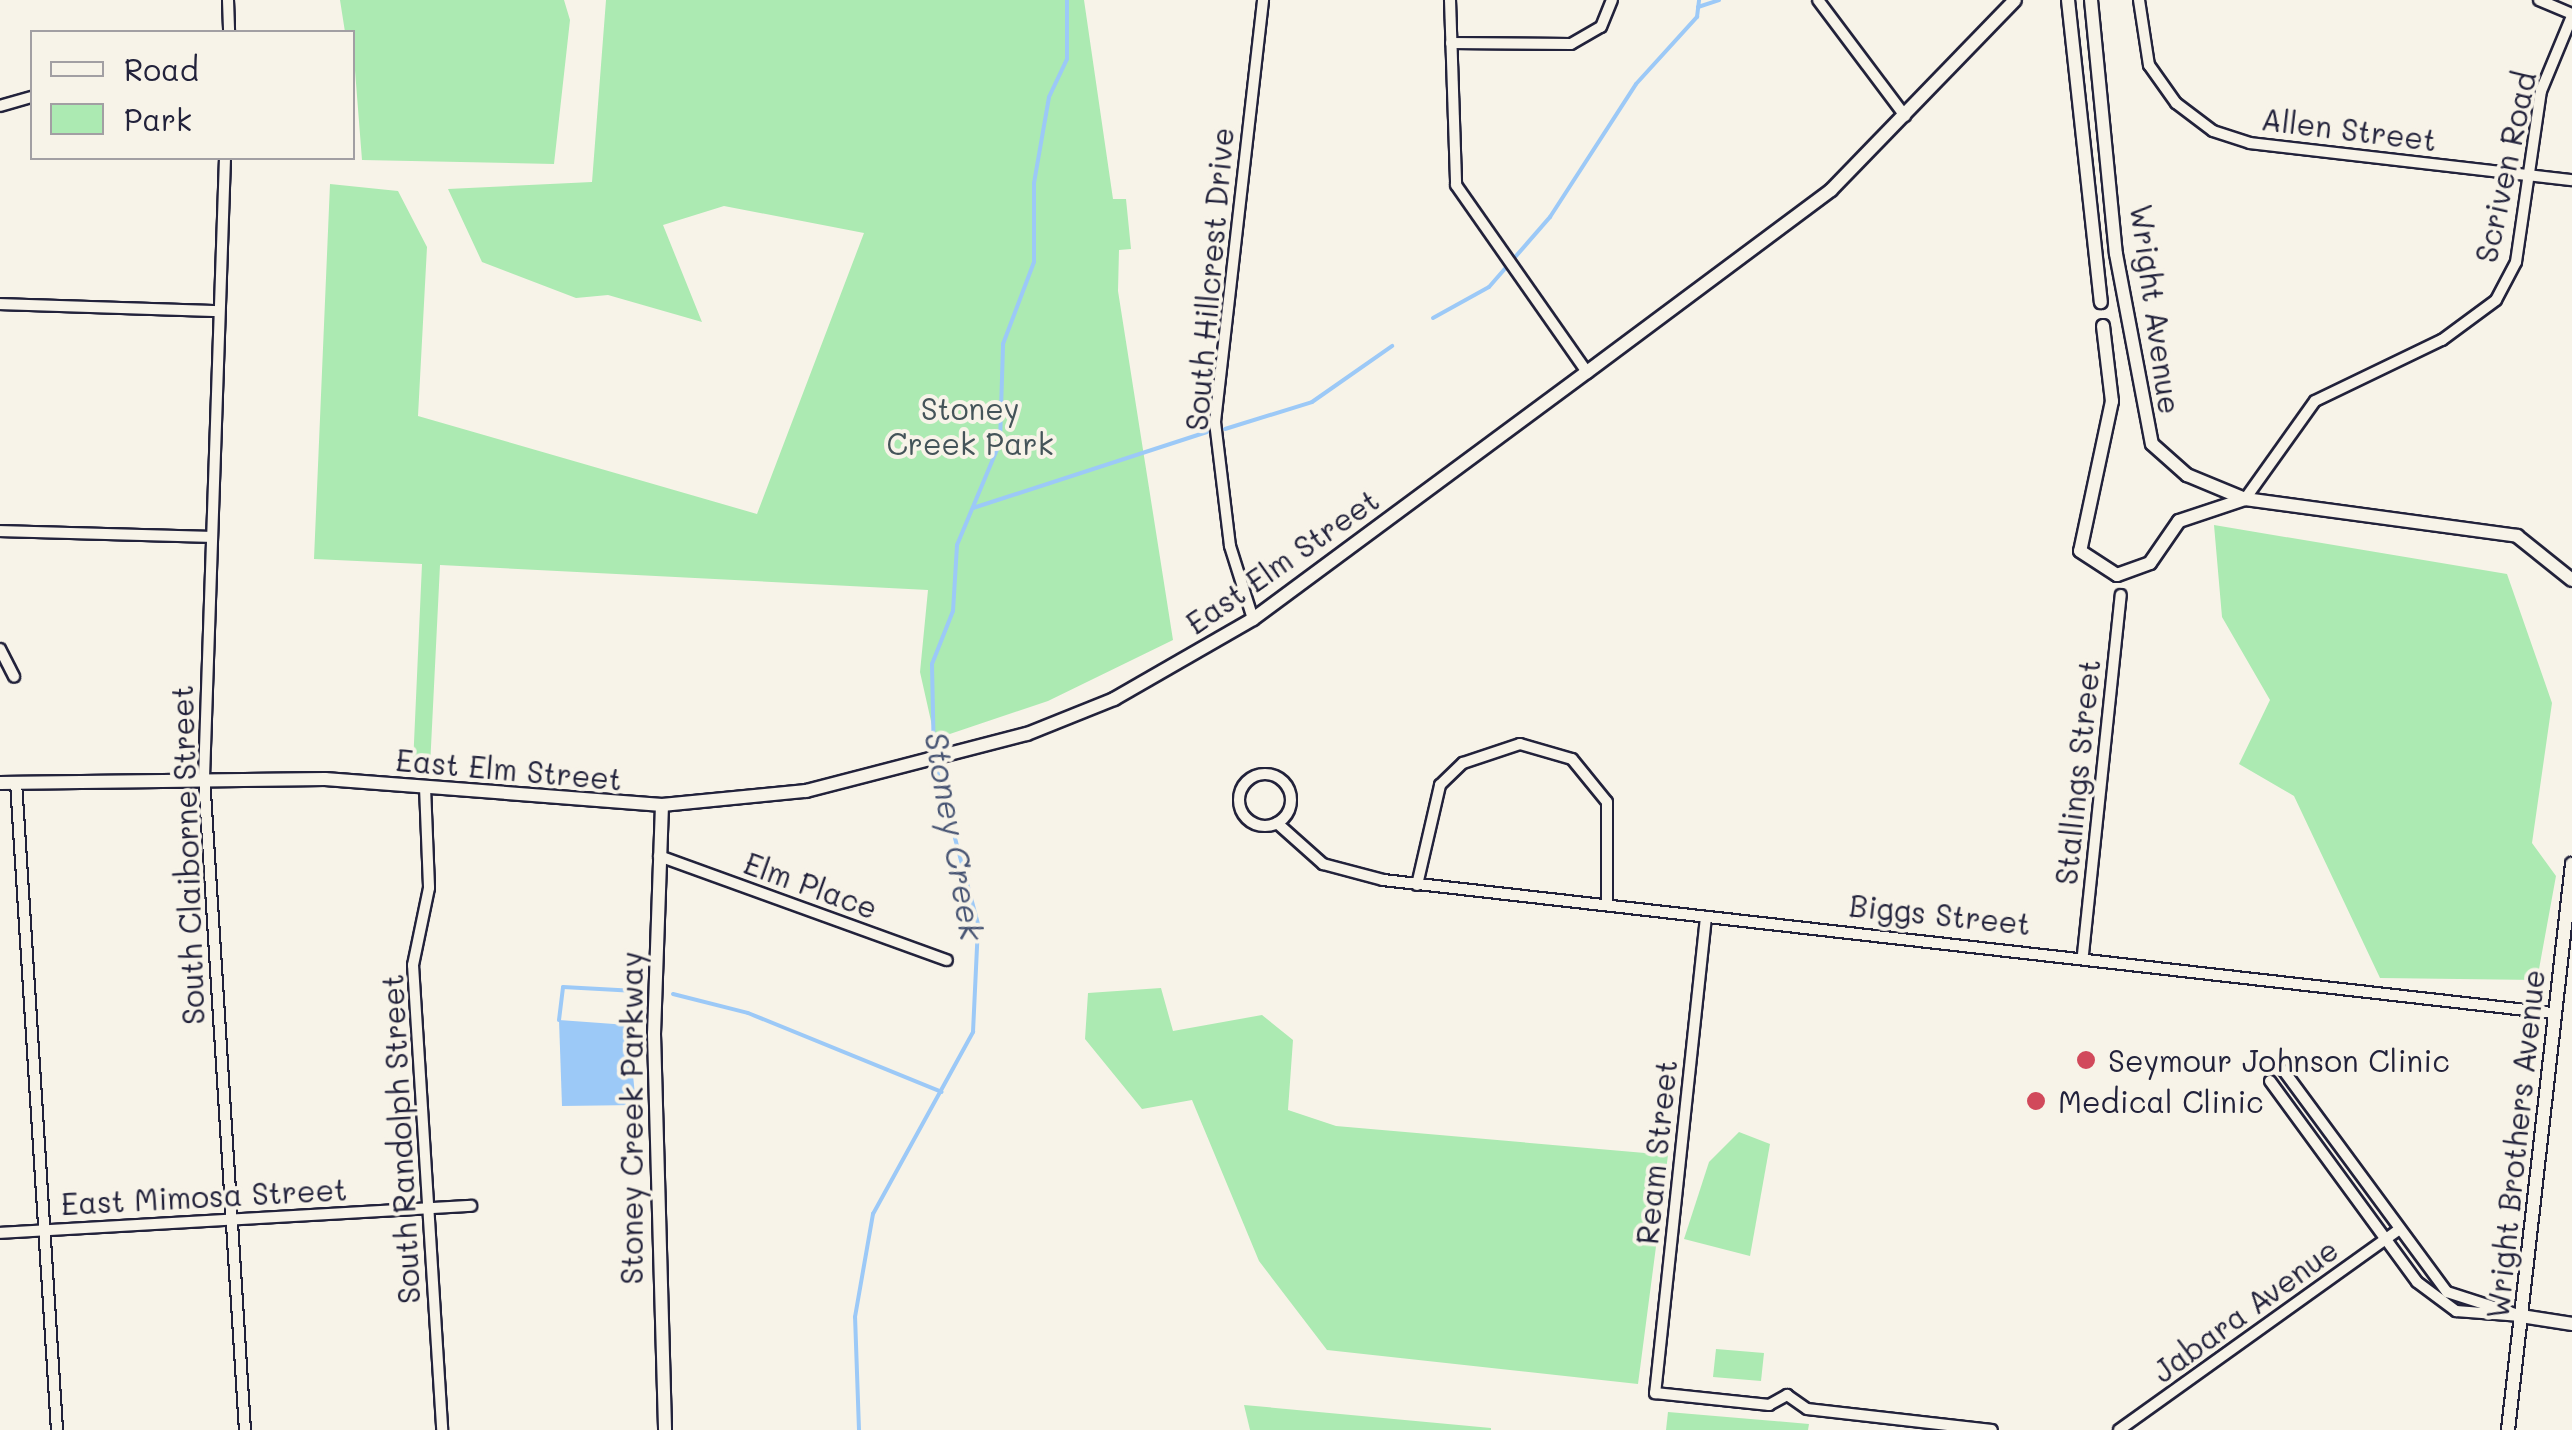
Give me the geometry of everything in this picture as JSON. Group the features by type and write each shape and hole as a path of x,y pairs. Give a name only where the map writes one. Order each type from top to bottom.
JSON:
{"street":[{"path":"228,0 229,30"},
{"name":"South Hillcrest Drive","path":"1252,619 1230,546 1215,422 1263,0"},
{"path":"1450,0 1456,185 1503,259 1587,372"},
{"path":"1450,43 1571,44 1601,27 1612,0"},
{"path":"1818,0 1905,116"},
{"name":"East Elm Street","path":"0,783 204,777 425,787 662,806 806,791 910,768 1027,734 1114,699 1252,619 1587,372 1830,190 2015,0"},
{"name":"Wright Avenue","path":"2068,0 2101,302"},
{"name":"Wright Avenue","path":"2091,0 2116,254 2144,423 2169,464 2244,500"},
{"name":"Allen Street","path":"2139,0 2150,64 2176,103 2213,131 2250,143 2572,180"},
{"path":"2539,0 2572,15"},
{"name":"Scriven Road","path":"2244,500 2315,401 2442,340 2496,300 2516,262 2524,175 2542,91 2572,15"},
{"path":"0,106 30,98"},
{"name":"South Claiborne Street","path":"225,160 208,536 204,777 245,1430"},
{"path":"0,304 216,312"},
{"name":"Wright Avenue","path":"2104,326 2112,401 2080,551 2117,575 2150,563 2179,521 2244,500"},
{"path":"2244,500 2507,533 2556,558 2572,580"},
{"path":"0,531 208,536"},
{"name":"Stallings Street","path":"2082,954 2121,595"},
{"path":"0,648 14,677"},
{"path":"1418,885 1440,785 1463,762 1520,744 1572,759 1607,802 1607,904"},
{"path":"1249,779 1280,779 1290,794 1277,823 1252,823 1241,812 1249,779"},
{"path":"16,782 57,1430"},
{"name":"South Randolph Street","path":"425,787 428,888 414,965 442,1430"},
{"name":"Stoney Creek Parkway","path":"662,806 654,1053 665,1430"},
{"name":"Biggs Street","path":"1277,823 1323,864 1418,885 2082,954 2553,1013"},
{"name":"Elm Place","path":"659,856 947,960"},
{"name":"Wright Brothers Avenue","path":"2508,1430 2572,864"},
{"name":"Ream Street","path":"1706,917 1655,1392 1769,1405 1786,1395 1807,1409 1992,1430"},
{"path":"2284,1071 2447,1292 2521,1316"},
{"path":"2270,1081 2386,1240 2436,1301 2572,1324"},
{"name":"East Mimosa Street","path":"0,1233 471,1206"},
{"name":"Jabara Avenue","path":"2119,1430 2400,1229"}],"green space":[{"path":"340,0 564,0 570,20 554,164 362,160 355,30 345,30"},
{"name":"Stoney Creek Park","path":"606,0 1084,0 1113,199 1126,199 1131,249 1119,250 1118,291 1173,640 1048,701 935,739 920,672 928,590 440,565 430,767 413,765 422,564 314,559 330,184 398,191 427,247 418,416 757,514 864,233 724,206 663,225 702,322 608,295 576,298 482,262 448,189 592,182"},
{"path":"2214,525 2507,574 2552,703 2532,843 2556,876 2537,980 2380,978 2294,796 2239,764 2270,700 2222,617"},
{"path":"1161,988 1173,1031 1262,1015 1293,1040 1288,1110 1336,1126 1668,1155 1638,1384 1327,1350 1259,1261 1192,1100 1142,1109 1085,1039 1088,993"},
{"path":"1739,1132 1770,1144 1750,1256 1684,1239 1709,1162"},
{"path":"1716,1349 1764,1353 1761,1381 1713,1377"},
{"path":"1244,1405 1491,1428 1491,1430 1250,1430"},
{"path":"1668,1412 1809,1424 1808,1430 1666,1430"}],"water":[{"path":"559,1020 628,1025 636,1105 562,1106"}],"waterway":[{"name":"Stoney Creek","path":"859,1430 855,1317 873,1214 973,1032 978,924 934,760 932,664 953,611 957,545 1000,442 1003,344 1034,262 1034,183 1049,97 1067,59 1067,0"},
{"path":"1433,318 1489,287 1550,217 1636,84 1697,17 1699,0"},
{"path":"1698,7 1719,0"},
{"path":"1225,429 1312,402 1392,346"},
{"path":"973,508 1207,432"},
{"path":"559,1020 563,987 636,991"},
{"path":"673,994 748,1013 942,1092"}],"place":[{"name":"Seymour Johnson Clinic","path":"2086,1060"},
{"name":"Medical Clinic","path":"2036,1101"}]}
